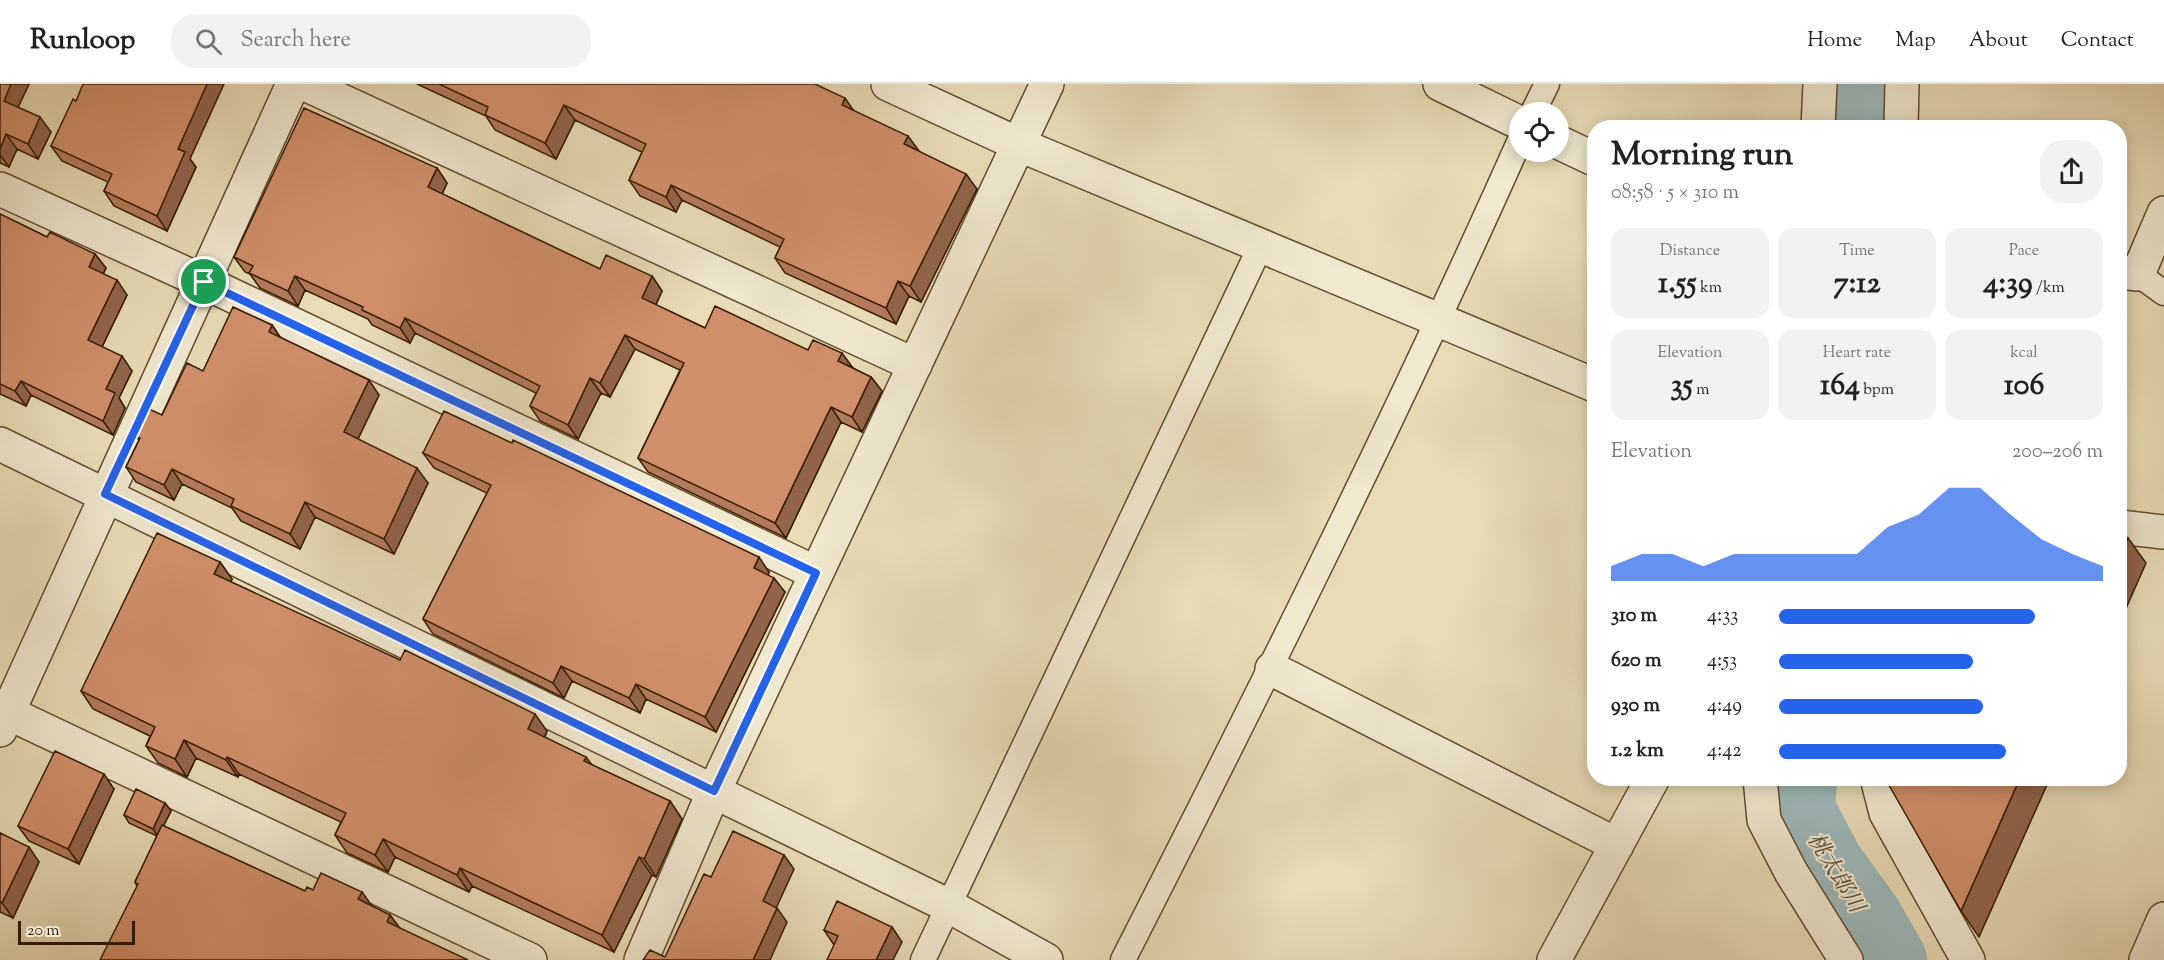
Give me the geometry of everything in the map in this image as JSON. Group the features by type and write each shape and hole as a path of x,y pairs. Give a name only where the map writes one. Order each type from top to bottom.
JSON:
{"street":[{"path":"293,84 3,717 530,960"},
{"path":"305,84 915,365"},
{"path":"888,84 1020,145 1587,382"},
{"path":"641,960 714,791 1047,84"},
{"path":"1440,84 1509,118"},
{"path":"1818,120 1820,84"},
{"path":"1901,120 1902,84"},
{"path":"1569,147 1587,156"},
{"path":"0,189 204,282 816,573"},
{"path":"2141,280 2164,213"},
{"path":"0,444 949,906 1046,960"},
{"path":"2127,528 2164,532"},
{"path":"1272,669 1617,844"},
{"path":"1554,960 1649,786"},
{"path":"1761,786 1764,820 1791,872 1846,960"},
{"path":"1879,786 1886,813 1913,866 1968,960"},
{"path":"2146,960 2164,919"}],"lane":[{"path":"1538,102 1547,84"},
{"path":"1124,960 1272,669 1440,320 1510,162"},
{"path":"923,960 1261,245"}],"building":[{"path":"0,84 11,84 4,101 40,117 28,144 6,134 0,149"},
{"path":"83,84 207,84 178,149 185,152 157,216 104,191 112,174 51,146 73,99 76,101"},
{"path":"439,84 815,84 845,98 842,105 908,136 904,144 966,174 910,286 898,281 886,308 775,258 784,239 671,185 666,197 629,180 646,144 564,105 545,143 485,115 488,107"},
{"path":"304,108 437,168 428,187 600,269 606,255 652,276 642,298 705,328 715,306 808,350 813,340 842,353 838,361 871,377 852,417 831,407 775,523 638,458 684,363 625,335 600,383 590,378 568,425 530,406 540,386 405,318 400,328 362,310 363,307 295,276 288,291 249,273 253,266 234,257"},
{"path":"0,214 47,237 50,232 95,254 89,267 117,280 88,340 122,356 106,389 115,393 103,421 21,381 15,391 0,384"},
{"path":"233,307 272,325 269,332 369,380 344,432 417,468 384,539 305,502 290,534 231,506 234,499 172,469 164,485 126,467 140,438 136,437 149,409 162,415 187,363 203,371"},
{"path":"444,411 512,443 513,440 759,557 754,568 774,578 705,717 636,684 629,698 561,666 553,683 423,619 491,485 423,453"},
{"path":"157,533 220,562 214,574 400,660 405,650 535,714 528,729 586,757 584,761 670,801 644,859 639,857 602,935 460,868 457,875 383,839 375,855 335,835 346,813 227,757 226,760 184,740 175,759 146,746 155,727 81,691"},
{"path":"55,751 104,774 68,849 18,826"},
{"path":"1889,786 2016,786 1961,911"},
{"path":"136,789 165,803 153,829 124,815"},
{"path":"162,825 305,891 307,887 313,890 321,873 362,892 358,899 390,915 387,922 468,960 100,960 138,884 135,882"},
{"path":"733,831 784,855 763,901 777,908 753,960 643,960 650,950 665,957 704,874 711,877"},
{"path":"0,833 29,847 2,903 0,901"},
{"path":"837,901 892,927 876,960 827,960 838,936 824,930"}],"waterway":[{"name":"桃太郎川","path":"1855,84 1856,120"},
{"name":"桃太郎川","path":"1801,786 1800,809 1829,864 1868,918 1892,960"}],"route":[{"path":"204,282 816,573 714,791 105,494 204,282"}]}
